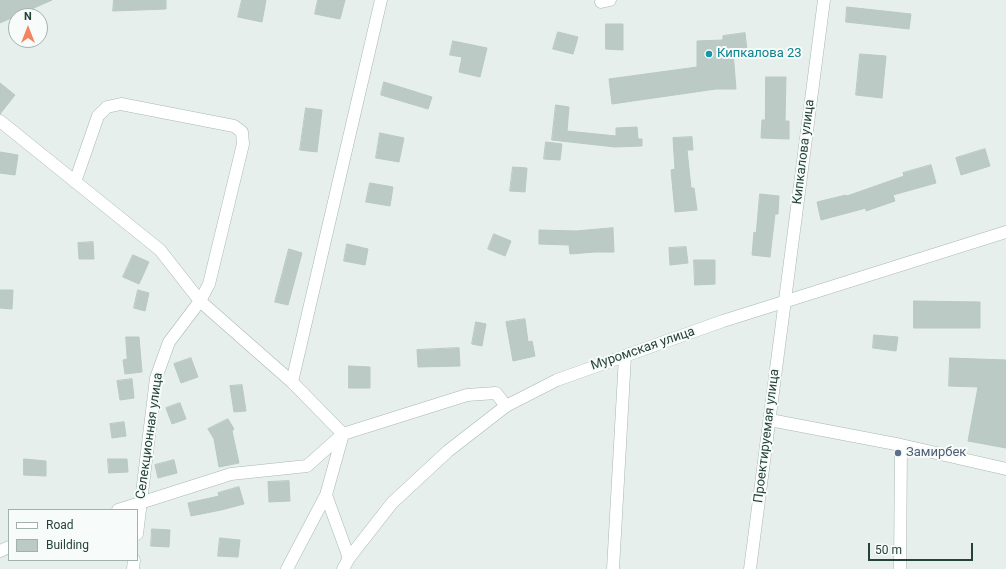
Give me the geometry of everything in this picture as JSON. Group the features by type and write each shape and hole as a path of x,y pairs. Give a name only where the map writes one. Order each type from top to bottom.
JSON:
{"street":[{"path":"292,382 381,0"},
{"name":"Кипкалова улица","path":"784,303 824,0"},
{"name":"Селекционная улица","path":"75,182 98,116 107,107 121,104 129,105 234,126 242,132 243,144 209,284 200,301 169,342 156,378 138,526"},
{"path":"0,121 160,250 200,301 292,382 343,434"},
{"name":"Муромская улица","path":"343,569 349,558 392,503 448,451 506,406 557,380 723,322 1006,232"},
{"name":"Проектируемая улица","path":"750,569 784,303"},
{"path":"613,569 624,356"},
{"path":"121,509 231,474 307,466 343,434 467,395 496,393 506,406"},
{"path":"770,420 901,445 1006,469"},
{"path":"287,569 326,495 343,434"},
{"path":"900,569 901,445"},
{"path":"326,495 349,558"}],"building":[{"path":"0,0 52,0 34,8 8,8 8,19 0,23"},
{"path":"114,0 166,0 166,9 113,11"},
{"path":"242,0 266,0 262,22 238,17"},
{"path":"318,0 345,0 340,19 315,14"},
{"path":"847,7 911,14 909,29 846,22"},
{"path":"606,24 623,24 623,50 606,49"},
{"path":"558,32 578,37 573,54 553,49"},
{"path":"745,33 747,50 733,52 736,89 716,89 612,104 609,79 697,67 697,41 723,40 723,36"},
{"path":"453,41 487,48 480,77 459,72 462,57 450,55"},
{"path":"860,54 886,56 882,98 856,95"},
{"path":"766,77 786,77 785,121 789,121 789,139 761,138 762,120 765,120"},
{"path":"384,82 432,97 428,109 381,95"},
{"path":"0,83 15,95 0,114"},
{"path":"556,105 569,107 567,131 616,136 616,128 637,127 638,139 642,139 642,146 615,147 552,140"},
{"path":"306,108 322,110 317,152 300,150"},
{"path":"380,133 404,138 399,162 376,158"},
{"path":"692,137 693,150 687,150 691,188 694,188 697,210 675,212 671,170 675,169 673,138"},
{"path":"546,142 562,144 560,160 544,159"},
{"path":"985,149 990,166 961,175 956,158"},
{"path":"0,152 18,155 15,175 0,173"},
{"path":"931,165 936,183 893,195 895,201 866,211 866,208 821,220 817,202 847,196 904,176 903,173"},
{"path":"513,167 527,168 525,192 510,191"},
{"path":"370,183 393,187 390,206 366,202"},
{"path":"760,194 779,196 778,214 775,214 770,257 752,255"},
{"path":"613,228 614,252 570,254 569,245 539,244 539,230 576,231"},
{"path":"494,234 511,241 505,256 488,249"},
{"path":"93,242 94,259 79,259 78,243"},
{"path":"347,244 368,249 365,265 344,261"},
{"path":"686,247 688,263 670,265 669,248"},
{"path":"289,249 302,253 288,305 275,302"},
{"path":"133,255 149,262 139,284 123,277"},
{"path":"694,260 715,260 715,284 695,285"},
{"path":"0,290 13,290 12,309 0,308"},
{"path":"138,290 149,293 145,311 134,308"},
{"path":"914,301 980,302 980,328 914,328"},
{"path":"525,319 528,342 532,341 535,356 513,361 506,322"},
{"path":"476,322 486,324 482,346 472,344"},
{"path":"874,335 898,337 896,351 873,348"},
{"path":"126,337 139,337 142,372 125,374 123,360 127,359"},
{"path":"459,348 460,366 418,367 417,350"},
{"path":"191,358 198,377 181,383 174,364"},
{"path":"950,358 1006,360 1006,448 968,441 978,387 949,386"},
{"path":"349,366 370,367 370,388 349,388"},
{"path":"132,379 134,398 120,400 117,381"},
{"path":"242,385 246,411 234,412 230,386"},
{"path":"180,403 186,419 172,424 166,408"},
{"path":"228,419 234,429 232,431 239,463 219,467 214,439 208,429"},
{"path":"124,422 126,436 112,438 110,424"},
{"path":"24,459 46,461 46,476 24,475"},
{"path":"108,459 127,459 128,472 109,473"},
{"path":"174,460 177,473 158,478 155,465"},
{"path":"289,481 290,501 269,502 268,482"},
{"path":"239,487 244,504 191,516 188,503 219,496 218,493"},
{"path":"152,529 170,530 169,547 151,546"},
{"path":"220,538 240,540 238,557 218,556"}],"place":[{"name":"Кипкалова 23","path":"709,54"},
{"name":"Замирбек","path":"898,453"}]}
